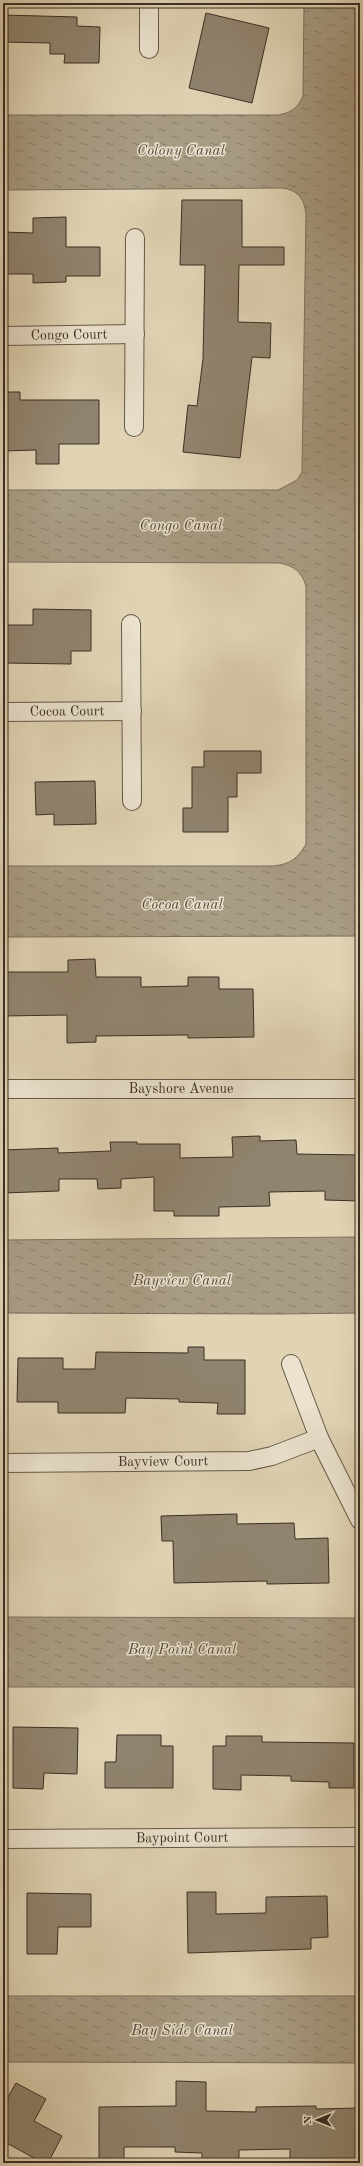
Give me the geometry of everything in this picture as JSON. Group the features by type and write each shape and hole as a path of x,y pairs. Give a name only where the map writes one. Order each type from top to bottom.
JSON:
{"street":[{"path":"149,3 149,49"},
{"path":"134,427 135,238"},
{"name":"Congo Court","path":"3,336 134,334"},
{"path":"131,624 132,801"},
{"name":"Cocoa Court","path":"3,712 132,711"},
{"name":"Bayshore Avenue","path":"3,1089 360,1089"},
{"path":"291,1364 319,1438 360,1520"},
{"name":"Bayview Court","path":"3,1463 249,1461 272,1456 319,1438"},
{"name":"Baypoint Court","path":"3,1839 360,1837"}],"water":[{"path":"304,3 360,3 360,936 3,937 3,866 274,866 285,864 293,860 297,857 306,844 306,586 302,577 293,567 279,563 3,562 3,490 278,490 297,480 302,472 306,214 302,199 296,193 282,188 3,190 3,115 278,115 287,113 299,104 303,96"},
{"name":"Bayview Canal","path":"360,1237 360,1313 3,1313 3,1240"},
{"name":"Bay Point Canal","path":"3,1617 360,1618 360,1687 3,1687"},
{"name":"Bay Side Canal","path":"3,1996 360,1996 360,2063 3,2062"}],"building":[{"path":"206,13 269,28 252,103 189,88"},
{"path":"3,15 77,17 77,26 100,27 99,63 64,63 65,54 50,54 50,43 3,42"},
{"path":"182,200 242,200 242,247 284,247 284,265 239,265 238,322 271,323 270,358 252,357 240,458 183,452 188,405 197,406 203,359 205,265 180,265"},
{"path":"66,217 66,247 100,247 100,276 66,276 66,282 33,283 33,274 3,274 3,232 33,233 33,218"},
{"path":"3,392 20,392 20,400 99,400 99,444 59,444 59,464 36,464 36,450 3,451"},
{"path":"33,609 91,610 91,651 71,651 71,664 3,663 3,625 33,625"},
{"path":"204,751 261,751 261,773 237,773 237,797 228,797 228,832 183,832 183,808 192,808 192,767 204,767"},
{"path":"95,781 96,824 54,825 54,814 36,815 35,782"},
{"path":"95,959 96,977 141,977 141,987 188,986 188,977 219,977 219,989 253,989 254,1037 188,1038 188,1035 96,1036 96,1042 67,1043 67,1015 3,1016 3,972 68,972 68,960"},
{"path":"260,1136 260,1141 296,1140 297,1154 360,1155 360,1201 325,1200 325,1191 269,1192 270,1206 219,1207 219,1216 174,1216 174,1211 154,1211 154,1177 121,1179 121,1188 98,1189 97,1179 59,1179 59,1191 3,1193 3,1150 58,1148 58,1153 111,1151 110,1142 137,1142 137,1144 180,1144 180,1158 233,1157 232,1137"},
{"path":"188,1347 204,1347 204,1360 245,1360 245,1414 217,1414 218,1403 179,1402 179,1399 126,1398 125,1413 58,1413 58,1402 17,1402 18,1358 63,1358 63,1369 95,1369 96,1352 188,1353"},
{"path":"237,1514 237,1524 294,1523 295,1539 328,1538 329,1583 267,1584 267,1581 174,1583 173,1541 162,1541 161,1516"},
{"path":"13,1727 78,1728 77,1774 44,1773 43,1789 13,1788"},
{"path":"117,1735 161,1735 161,1746 173,1746 173,1788 105,1788 105,1762 116,1762"},
{"path":"226,1736 262,1736 262,1742 354,1743 354,1788 329,1788 329,1782 291,1781 291,1776 241,1775 241,1790 213,1789 213,1746 226,1746"},
{"path":"187,1892 216,1892 216,1914 266,1913 266,1897 327,1896 328,1937 311,1938 311,1949 188,1953"},
{"path":"27,1893 91,1894 91,1927 58,1927 57,1954 27,1954"},
{"path":"176,2081 206,2082 206,2111 256,2112 256,2107 316,2106 316,2109 360,2108 360,2163 290,2163 290,2149 239,2150 239,2163 202,2163 202,2153 175,2152 175,2147 124,2147 124,2161 99,2162 99,2107 176,2106"},
{"path":"16,2083 46,2099 34,2121 62,2136 48,2163 43,2163 3,2141 3,2106"}],"water label":[{"name":"Colony Canal","path":"181,151"},
{"name":"Congo Canal","path":"181,526"},
{"name":"Cocoa Canal","path":"182,905"}]}
